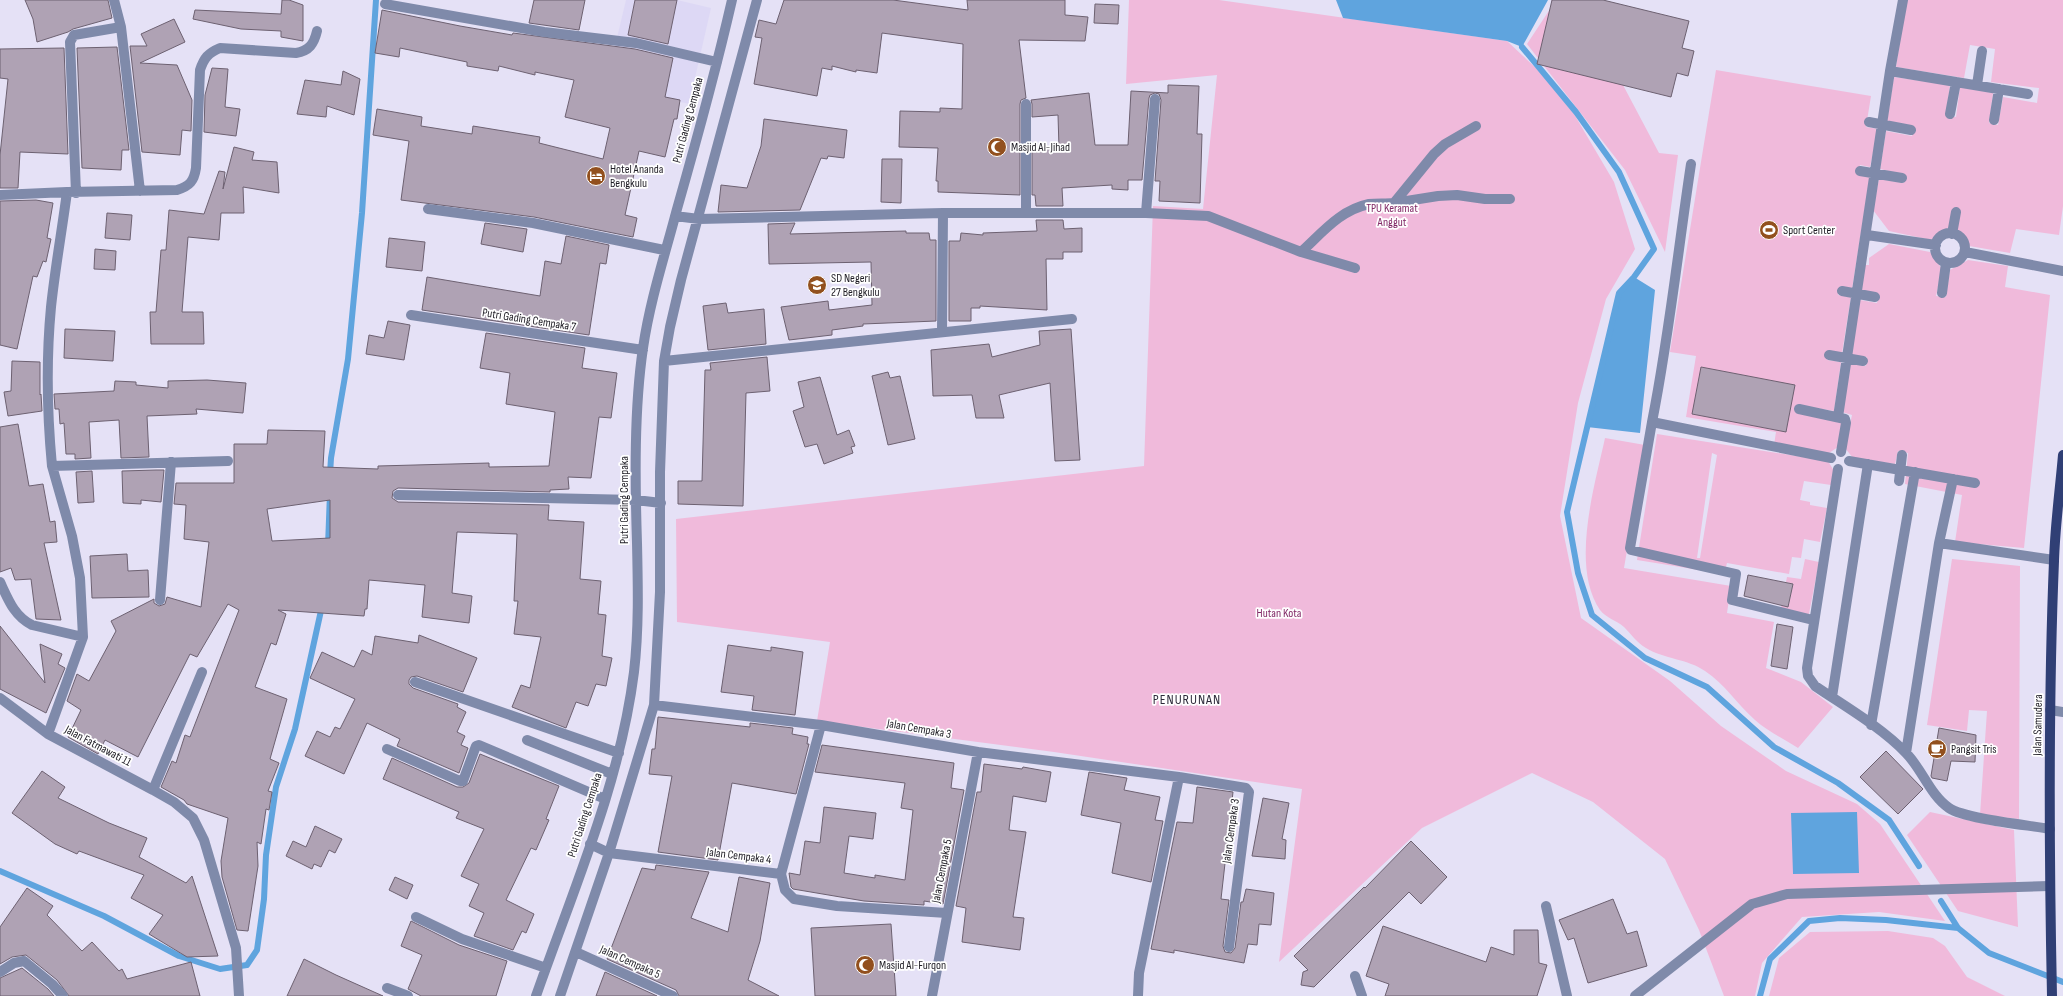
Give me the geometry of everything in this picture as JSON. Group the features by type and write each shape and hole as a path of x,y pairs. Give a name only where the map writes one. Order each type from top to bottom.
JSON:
{"main road":[{"name":"Jalan Samudera","path":"2052,996 2049,886 2050,710 2054,560 2063,455"}],"street":[{"path":"114,0 121,27 140,191"},
{"name":"Putri Gading Cempaka","path":"536,996 605,799 619,753 631,694 637,647 638,598 636,500 640,372 648,314 664,250 676,216 732,0"},
{"path":"560,996 609,854 654,705 660,592 664,361 670,327 757,0"},
{"path":"1838,416 1846,358 1867,235 1874,173 1903,0"},
{"path":"385,4 544,32 636,43 717,62"},
{"name":"Jalan Fatmawati 11","path":"121,27 74,35 70,42 72,192 51,306 47,396 52,466 72,536 79,571 84,637 48,734 153,790 187,811 199,828 236,948 239,996"},
{"path":"0,195 177,190 186,187 195,177 200,70 204,57 220,48 296,53 304,52 314,42 317,31"},
{"path":"1977,85 1982,51"},
{"path":"1890,71 2028,94"},
{"path":"1950,114 1956,82"},
{"path":"1994,120 1999,89"},
{"path":"1146,212 1155,99"},
{"path":"1026,104 1026,213"},
{"path":"1869,122 1911,130"},
{"path":"1394,203 1440,149 1476,126"},
{"path":"1691,164 1670,321 1630,548 1632,550 1736,574 1732,600 1814,620"},
{"path":"1860,171 1902,178"},
{"path":"1301,252 1336,219 1350,210 1370,204 1394,203 1438,196 1457,195 1485,199 1510,198"},
{"path":"428,209 533,223 664,250"},
{"path":"676,216 699,219 943,213 1146,212 1208,216 1301,252 1355,268"},
{"path":"1952,234 1956,212"},
{"path":"942,332 943,213"},
{"path":"1952,234 1962,240 1964,252 1954,263 1946,263 1937,256 1936,245 1941,236 1952,234"},
{"path":"1867,235 1936,245"},
{"path":"1964,252 2063,271"},
{"path":"1942,293 1946,263"},
{"path":"1842,291 1875,297"},
{"name":"Putri Gading Cempaka 7","path":"410,315 643,350"},
{"path":"664,361 1072,319"},
{"path":"1829,355 1863,361"},
{"path":"1799,409 1838,416 1846,420 1841,452"},
{"path":"1652,422 1831,458"},
{"path":"1831,458 1837,452 1841,452 1845,453 1849,461"},
{"path":"1899,480 1902,455"},
{"path":"1831,458 1831,463 1838,469 1843,469 1849,461"},
{"path":"52,466 228,461"},
{"path":"1849,461 1975,483"},
{"path":"160,600 171,462"},
{"path":"1832,698 1868,464"},
{"path":"1838,469 1807,668 1808,676 1815,686 1870,725 1906,753 1942,802 1950,809 1966,815 2050,829"},
{"path":"1870,725 1915,472"},
{"path":"1906,753 1939,543 1953,479"},
{"path":"398,495 636,500 661,503"},
{"path":"1939,543 2054,560"},
{"path":"0,582 13,608 25,621 32,625 84,637"},
{"path":"153,790 202,672"},
{"path":"415,682 619,753"},
{"path":"0,698 48,734"},
{"name":"Jalan Cempaka 3","path":"654,705 821,725 978,752 1179,777 1246,788 1249,792 1229,947"},
{"path":"2050,710 2063,712"},
{"name":"Jalan Cempaka 4","path":"590,844 609,854 781,874 821,725"},
{"path":"527,740 612,774"},
{"path":"387,749 463,781 476,746 479,745 605,799"},
{"name":"Jalan Cempaka 5","path":"932,996 978,752"},
{"path":"1138,996 1139,973 1179,777"},
{"path":"781,874 785,890 794,899 837,906 947,913"},
{"path":"1635,996 1752,904 1772,896 1787,894 2049,886"},
{"path":"1546,906 1567,996"},
{"path":"416,917 462,940 546,968"},
{"name":"Jalan Cempaka 5","path":"576,952 673,996"},
{"path":"0,972 14,963 24,961 52,984 63,996"},
{"path":"1355,976 1362,996"},
{"path":"387,988 408,996"}],"shaded area":[{"path":"626,0 677,0 711,8 689,104 606,84"}],"green space":[{"path":"1129,0 1219,0 1507,41 1538,70 1574,114 1614,182 1635,249 1606,299 1578,403 1560,516 1581,618 1670,681 1721,726 1786,771 1857,804 1880,824 1945,921 1879,912 1802,917 1762,963 1755,996 1724,996 1699,930 1665,859 1593,802 1532,773 1422,828 1279,962 1302,789 1054,752 817,721 830,642 677,622 676,519 1144,466 1153,206 1203,209 1217,75 1126,84"},
{"path":"1556,0 1578,0 1659,153 1678,155 1665,252 1625,170 1527,44"},
{"path":"1906,0 2063,0 2063,206 2059,235 2016,229 2010,253 1969,246 1956,228 1950,227 1931,240 1889,231 1873,210 1879,179 1904,183 1905,175 1880,169 1886,131 1912,136 1914,126 1887,121 1894,77 1950,85 1946,115 1956,117 1960,87 1993,93 1989,123 1998,125 2003,97 2037,103 2039,88 1991,82 1995,49 1970,45 1964,78 1896,67"},
{"name":"Sport Center","path":"1716,70 1871,96 1866,127 1878,129 1870,167 1860,165 1859,170 1870,176 1852,289 1840,286 1838,295 1851,297 1842,353 1828,356 1827,360 1841,362 1834,411 1797,405 1796,413 1842,422 1838,447 1826,455 1774,445 1776,432 1686,417 1696,356 1670,352"},
{"path":"1889,244 1930,252 1942,269 1936,296 1946,297 1950,270 1968,260 2008,266 2005,287 2050,295 2024,548 1955,542 1962,495 1905,484 1908,453 1898,451 1895,464 1853,458 1845,448 1852,415 1842,412 1848,363 1866,366 1867,357 1850,355 1860,300 1877,303 1878,298 1860,290 1864,265 1869,265 1869,258"},
{"path":"1657,434 1828,461 1834,471 1831,485 1804,481 1800,500 1810,502 1810,505 1827,508 1820,542 1804,539 1801,558 1792,557 1789,574 1727,563 1724,574 1637,560","holes":["1712,453 1717,455 1700,558 1697,558"]},
{"path":"1605,438 1645,445 1624,568 1731,586 1727,613 1774,622 1766,668 1801,682 1833,707 1798,748 1760,724 1719,682 1705,671 1691,664 1660,655 1646,648 1624,627 1600,610 1591,592 1587,571 1586,549 1591,501"},
{"path":"1805,559 1819,562 1808,619 1780,613 1782,603 1789,604 1793,584 1786,582 1787,577 1801,579"},
{"path":"1952,559 2020,566 2019,819 1980,815 1987,711 1969,710 1967,731 1927,725"},
{"path":"1930,812 2014,830 2018,927 1958,911 1907,835"},
{"path":"1888,931 1933,938 1945,946 1967,977 2005,996 1769,996 1779,958 1810,932"}],"water":[{"path":"1336,0 1548,0 1522,47 1507,41 1343,18"},
{"path":"1634,277 1655,290 1640,433 1587,427 1619,293"},
{"path":"1857,812 1859,873 1793,874 1791,813"}],"building":[{"path":"25,0 108,0 112,18 73,29 37,42 33,19"},
{"path":"282,0 289,0 303,5 303,41 281,37 281,31 241,29 193,19 195,10 281,14"},
{"path":"534,0 585,0 579,30 529,23"},
{"path":"635,0 677,0 668,44 628,35"},
{"path":"784,0 893,0 968,10 967,0 1065,0 1065,15 1088,17 1085,41 1019,40 1026,98 1021,100 1020,104 1020,195 938,192 938,181 936,181 938,148 899,147 900,111 940,112 940,108 962,109 963,44 882,33 877,73 856,70 856,72 832,66 832,70 822,68 817,96 754,84 762,38 755,37 759,20 776,24"},
{"path":"1552,0 1603,0 1689,21 1682,48 1694,51 1688,76 1677,73 1671,97 1537,64"},
{"path":"1095,4 1119,5 1118,24 1094,23"},
{"path":"382,10 512,35 513,33 635,49 673,58 665,97 680,100 677,119 674,119 665,157 639,151 625,215 637,218 633,237 534,217 401,200 409,141 373,135 377,109 422,117 421,126 472,134 473,126 540,137 539,143 603,159 610,128 565,117 574,80 535,72 535,75 499,66 498,71 467,66 467,62 400,48 399,57 375,53"},
{"path":"174,19 185,42 140,63 177,65 192,100 191,131 182,130 180,155 142,152 130,46 147,46 141,34"},
{"path":"117,47 129,150 122,150 121,170 82,168 77,48"},
{"path":"64,48 68,154 20,152 18,188 0,188 0,155 8,79 0,78 0,49"},
{"path":"212,68 228,69 225,107 240,109 236,136 204,132 205,95"},
{"path":"343,71 360,79 354,115 327,106 326,117 297,114 305,80 341,85"},
{"path":"1168,85 1199,86 1197,134 1202,134 1200,203 1159,201 1160,181 1155,181 1161,100 1159,94 1155,93 1150,95 1149,98 1142,180 1128,180 1128,190 1112,189 1112,185 1062,188 1063,206 1036,206 1035,195 1032,195 1032,149 1059,148 1058,115 1032,117 1031,100 1089,93 1095,145 1128,145 1131,91 1168,93"},
{"path":"764,119 847,130 844,158 828,156 827,159 821,158 800,210 718,212 721,185 747,188 761,146"},
{"path":"234,147 254,152 252,160 277,162 279,193 243,187 244,213 221,213 219,240 188,237 182,312 203,312 204,344 151,344 150,312 156,312 161,250 166,250 169,210 204,214 219,171 225,172 223,189"},
{"path":"882,159 902,159 901,203 881,202"},
{"path":"36,200 53,203 47,238 51,239 46,262 43,261 37,277 33,276 17,349 0,345 0,201"},
{"path":"107,213 132,215 130,240 105,238"},
{"path":"1036,220 1063,220 1064,229 1082,228 1082,252 1063,252 1063,259 1046,259 1047,310 980,306 980,308 971,308 971,321 949,321 949,241 960,241 961,233 983,235 983,233 1037,231"},
{"path":"485,223 527,229 523,252 481,244"},
{"path":"795,223 790,234 906,231 906,233 929,233 930,240 936,240 936,321 863,324 863,326 832,330 832,335 789,340 781,307 828,301 829,310 872,305 871,262 769,264 768,224"},
{"path":"566,236 609,245 606,264 600,263 589,335 422,310 427,277 540,296 545,261 561,264"},
{"path":"389,238 425,242 422,271 386,267"},
{"path":"95,249 116,251 115,270 94,269"},
{"path":"726,303 728,313 764,309 766,344 708,350 703,306"},
{"path":"388,321 410,325 404,360 366,354 369,335 384,338"},
{"path":"65,329 115,331 113,361 64,358"},
{"path":"1071,329 1080,460 1055,461 1050,383 999,395 1004,418 976,418 972,395 933,396 931,350 989,344 992,357 1040,345 1039,331"},
{"path":"486,333 585,348 582,368 617,373 611,418 599,417 591,478 568,477 569,489 550,490 550,492 398,488 393,491 392,498 398,502 549,505 548,520 584,522 580,579 601,581 598,614 606,615 602,656 612,658 606,686 596,684 588,706 576,702 566,728 512,707 521,685 530,688 541,637 514,634 518,601 514,601 517,534 457,532 452,593 472,596 469,623 422,617 425,585 369,580 367,609 365,609 364,616 278,610 286,614 276,645 271,643 255,687 287,699 270,759 279,763 268,791 272,792 269,810 266,809 261,844 257,842 258,866 248,931 237,930 222,877 221,861 228,818 187,804 184,800 161,787 172,761 176,763 185,735 190,737 239,610 228,604 197,657 190,654 138,757 105,740 98,754 68,737 81,710 67,701 77,674 89,681 116,631 111,621 154,599 154,603 159,606 165,604 167,597 201,607 209,542 184,539 186,505 174,504 176,483 234,483 234,444 267,444 268,430 325,431 323,467 378,469 378,466 489,463 489,467 549,466 555,412 506,404 510,373 480,368","holes":["330,500 330,538 272,541 267,509"]},
{"path":"767,357 770,391 746,393 743,506 678,504 678,481 702,481 705,370 711,370 710,363"},
{"path":"12,361 40,362 40,395 41,394 42,411 8,416 4,392 11,391"},
{"path":"1701,367 1795,385 1786,432 1692,414"},
{"path":"888,372 890,378 900,376 915,439 888,445 872,376"},
{"path":"820,377 837,435 849,430 855,446 851,447 853,453 824,464 817,444 805,447 793,411 804,407 798,382"},
{"path":"207,380 246,383 243,413 196,409 197,414 147,416 149,457 121,458 119,420 89,422 91,458 75,459 75,454 66,454 64,423 60,424 59,409 55,409 54,394 114,391 115,381 136,382 136,385 168,388 168,381"},
{"path":"18,424 29,486 43,484 50,522 55,521 57,542 44,543 61,620 36,619 31,579 15,580 11,568 0,572 0,427"},
{"path":"164,470 161,502 141,500 141,504 123,503 122,471"},
{"path":"92,471 94,502 78,503 76,472"},
{"path":"127,554 128,571 148,570 149,597 92,598 90,556"},
{"path":"1748,575 1793,584 1788,607 1744,596"},
{"path":"1777,624 1793,627 1787,669 1771,666"},
{"path":"0,626 45,683 40,644 62,654 58,664 65,668 46,713 0,689"},
{"path":"419,635 477,658 463,692 417,676 411,677 409,680 409,684 413,688 458,704 457,707 466,712 457,732 465,736 461,745 468,748 459,773 397,746 400,739 367,723 344,774 305,756 317,731 330,737 335,727 340,729 355,699 310,678 322,652 354,667 362,650 372,655 375,636 418,643"},
{"path":"728,645 771,651 771,647 803,652 795,715 752,710 754,696 721,692"},
{"path":"658,717 750,727 750,723 793,728 792,734 808,737 807,744 809,744 796,794 732,783 718,860 658,852 672,776 649,774 652,749 655,749"},
{"path":"1939,728 1976,735 1975,762 1951,761 1947,781 1932,778 1931,776"},
{"path":"822,745 954,763 951,788 964,790 943,904 924,901 924,905 864,901 793,889 791,887 789,873 800,875 805,841 820,843 824,807 876,813 873,839 849,836 844,873 875,878 875,875 905,880 913,810 901,808 905,783 815,772"},
{"path":"1886,751 1923,789 1898,814 1860,777"},
{"path":"480,754 559,786 546,819 549,820 536,850 531,848 506,900 534,914 526,933 522,931 513,950 474,936 484,913 469,906 479,884 461,876 484,829 456,818 459,812 383,779 392,758 457,787 463,787 469,783"},
{"path":"984,764 1022,769 1023,767 1051,772 1046,802 1013,796 1009,830 1026,832 1013,917 1024,918 1020,950 962,942 966,908 956,906 977,792 981,792"},
{"path":"42,771 65,787 58,798 109,823 147,838 139,857 186,883 192,876 218,956 187,957 149,934 163,915 131,898 144,875 79,851 77,854 55,844 12,813"},
{"path":"1089,772 1127,778 1124,790 1160,797 1155,820 1163,821 1151,882 1112,873 1121,823 1081,815"},
{"path":"1197,787 1233,792 1221,899 1229,900 1223,946 1225,952 1231,953 1235,948 1241,902 1243,902 1246,889 1274,893 1271,925 1259,924 1257,945 1248,944 1244,963 1174,950 1174,953 1151,949 1177,822 1193,823"},
{"path":"1263,798 1289,803 1282,839 1286,840 1285,859 1252,856"},
{"path":"315,826 342,839 335,853 329,850 321,867 314,864 312,869 286,856 293,841 306,847"},
{"path":"1411,841 1447,877 1421,904 1409,892 1314,987 1301,985 1303,972 1308,970 1294,956 1364,887 1365,888"},
{"path":"656,865 709,872 691,918 728,932 739,877 770,883 760,941 748,980 779,996 679,996 676,990 607,959 642,868 655,870"},
{"path":"395,877 413,885 407,899 389,890"},
{"path":"27,888 53,906 47,915 82,951 92,942 119,971 122,969 127,979 191,962 200,996 69,996 57,980 26,955 12,957 0,964 0,927"},
{"path":"1613,899 1627,934 1637,931 1647,966 1588,983 1574,938 1568,940 1559,920"},
{"path":"411,921 459,945 507,961 496,996 421,996 408,989 422,955 401,946"},
{"path":"891,924 896,996 815,996 811,928"},
{"path":"1383,926 1486,962 1491,947 1514,955 1514,930 1538,930 1539,963 1547,965 1537,996 1385,996 1389,984 1366,976"},
{"path":"304,959 336,975 383,996 287,996"},
{"path":"22,968 48,989 54,996 0,996 0,978"},
{"path":"605,972 657,996 596,996"}],"waterway":[{"path":"330,474 331,458 348,359 362,213 376,0"},
{"path":"1522,47 1576,112 1619,172 1654,249 1634,277 1619,293 1567,512 1578,573 1592,615 1645,658 1707,687 1774,747 1838,783 1889,820 1919,866"},
{"path":"328,546 330,493"},
{"path":"0,871 104,916 179,956 220,969 247,965 257,950 264,899 266,855 276,787 295,729 322,606"},
{"path":"1941,901 1958,928 1989,953 2063,982"},
{"path":"1760,996 1770,959 1809,921 1840,918 1886,920 1958,928"}],"place":[{"name":"Masjid Al-Jihad","path":"997,147"},
{"name":"Hotel Ananda Bengkulu","path":"596,176"},
{"name":"Sport Center","path":"1769,230"},
{"name":"SD Negeri 27 Bengkulu","path":"817,285"},
{"name":"Pangsit Tris","path":"1937,749"},
{"name":"Masjid Al-Furqon","path":"865,965"}],"district":[{"name":"PENURUNAN","path":"1187,699"}],"park label":[{"name":"TPU Keramat Anggut","path":"1392,215"},
{"name":"Hutan Kota","path":"1279,613"}]}
